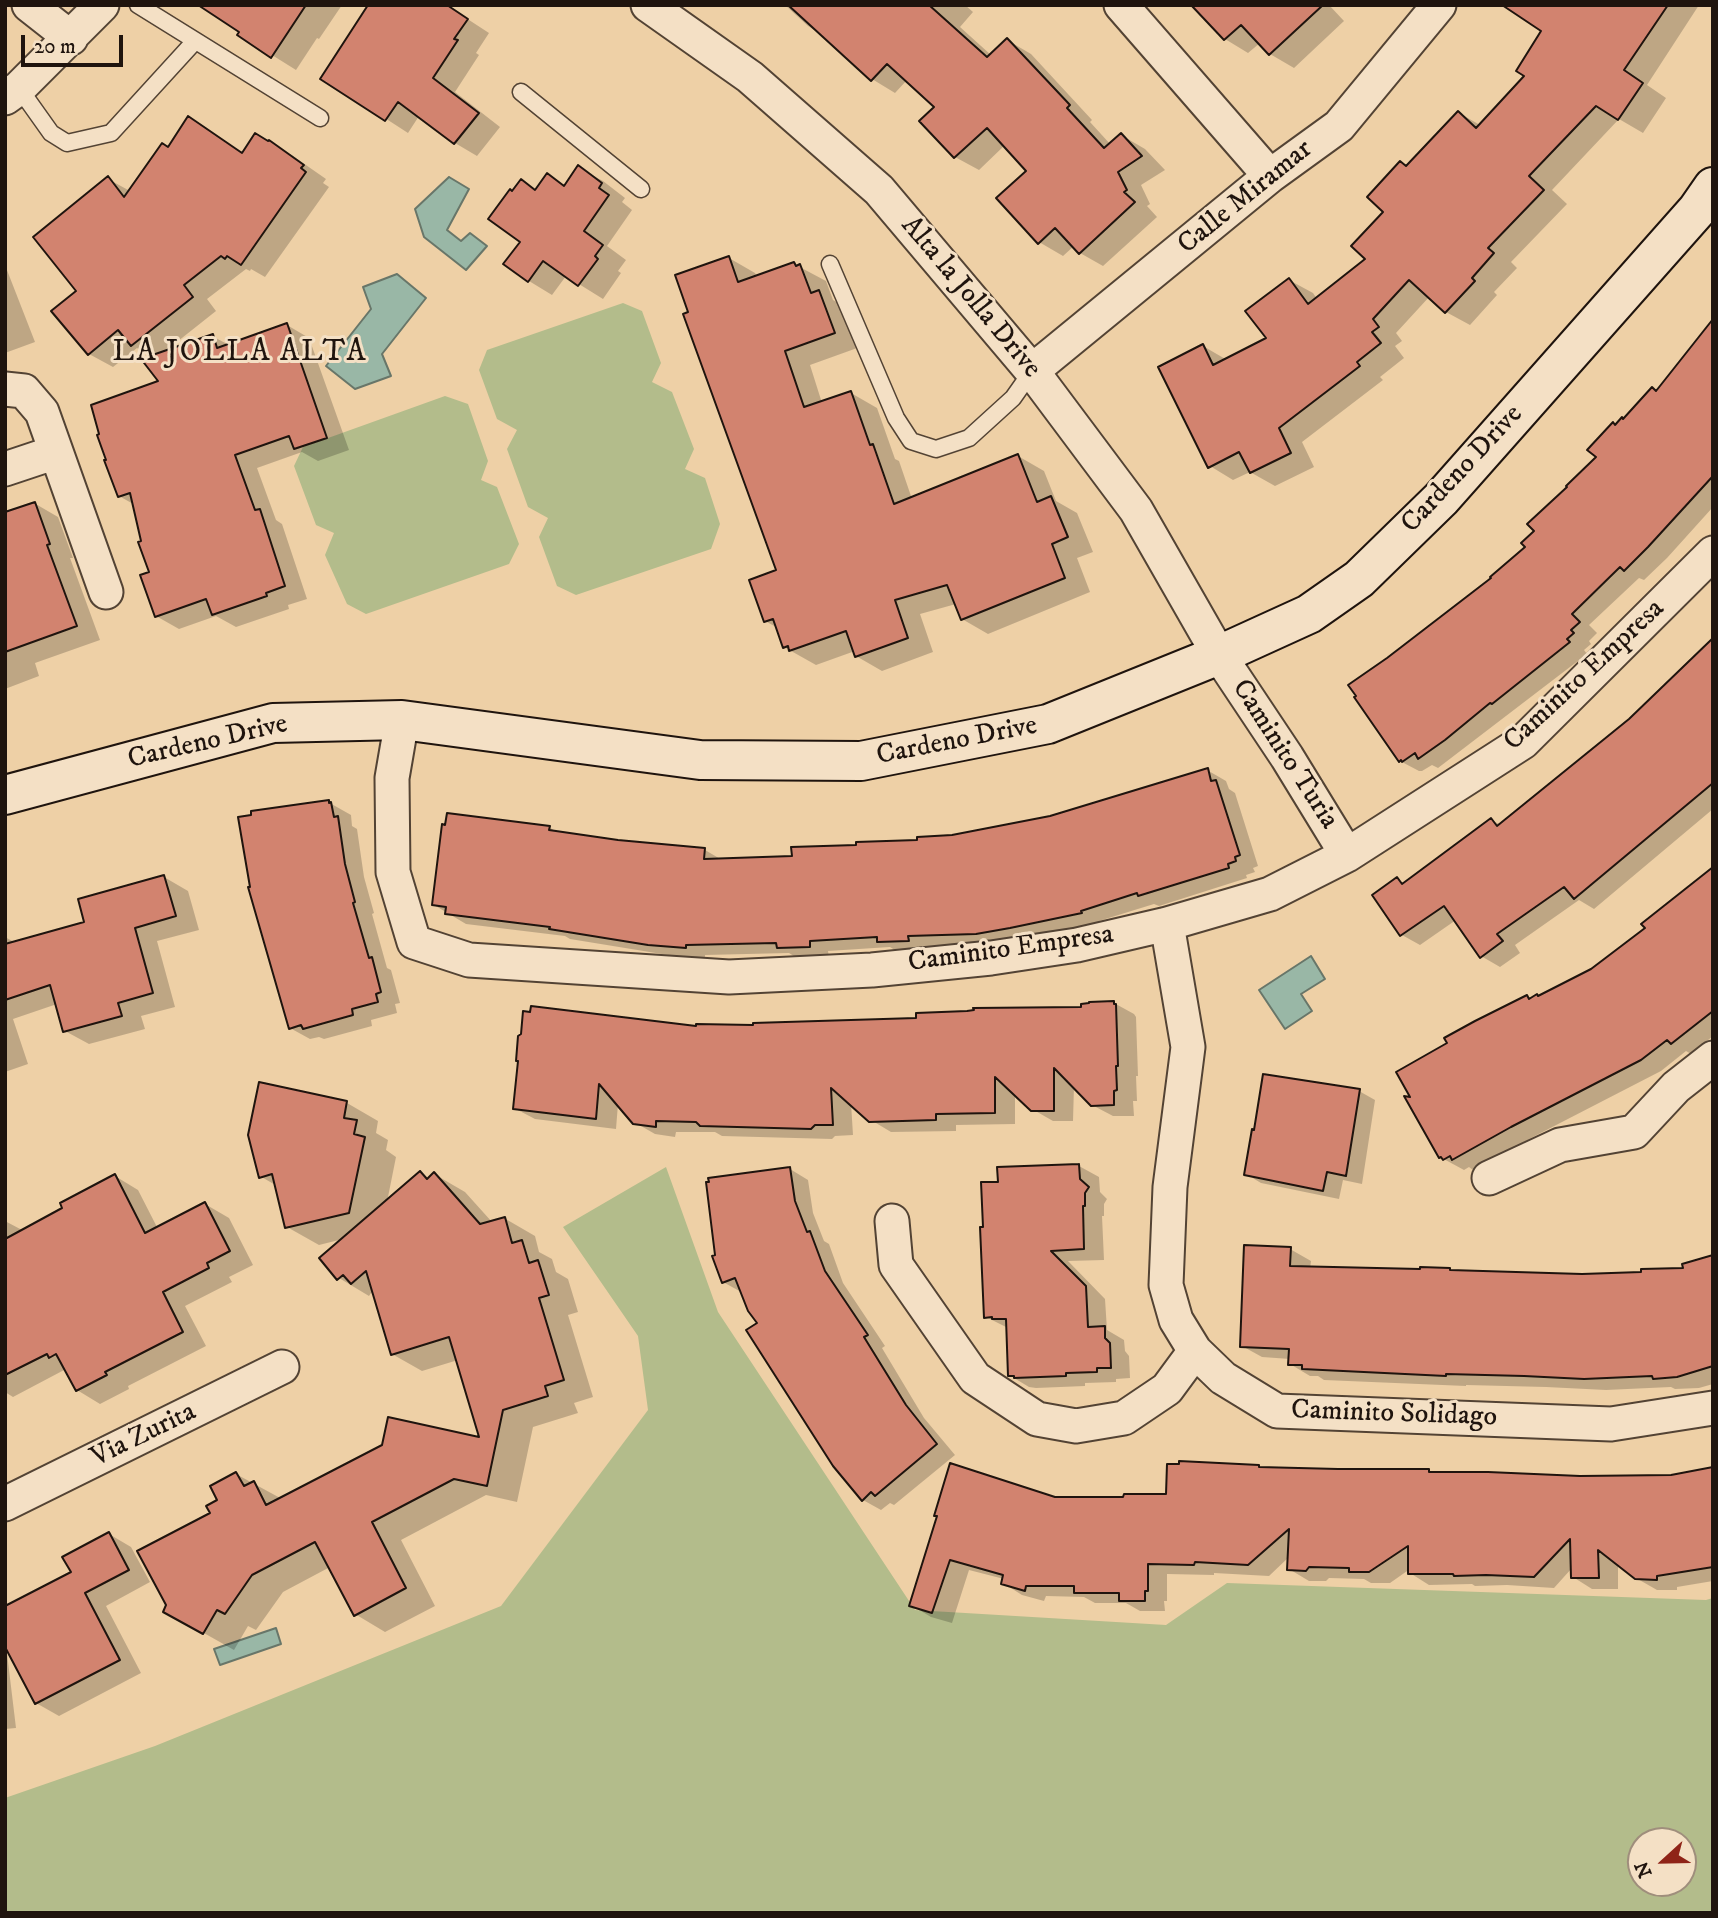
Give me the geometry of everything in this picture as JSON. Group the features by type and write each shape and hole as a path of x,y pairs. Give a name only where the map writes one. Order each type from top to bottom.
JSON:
{"street":[{"path":"29,5 71,38"},
{"path":"12,93 102,5"},
{"name":"Alta la Jolla Drive","path":"648,5 750,77 879,190 1032,371 1136,510 1219,655"},
{"path":"1121,5 1270,176"},
{"name":"Calle Miramar","path":"1032,371 1270,176 1339,126 1439,5"},
{"name":"Cardeno Drive","path":"5,795 273,723 401,720 700,760 860,761 1048,724 1219,655 1309,614 1359,579 1441,499 1697,210 1713,187"},
{"path":"5,389 24,391 42,412 106,592"},
{"path":"5,469 56,452"},
{"name":"Caminito Empresa","path":"401,720 393,778 393,872 414,942 468,960 729,977 846,971 1003,956 1077,945 1167,924 1270,894 1347,855 1523,742 1713,553"},
{"name":"Caminito Turia","path":"1219,655 1287,757 1347,855"},
{"name":"Caminito Solidago","path":"1167,924 1188,1047 1170,1187 1166,1285 1176,1320 1195,1351 1223,1378 1277,1411 1611,1424 1713,1408"},
{"path":"1489,1178 1559,1145 1634,1132 1676,1087 1713,1058"},
{"path":"892,1221 896,1265 975,1378 1037,1419 1076,1426 1124,1418 1167,1389 1195,1351"},
{"name":"Via Zurita","path":"5,1504 282,1367"}],"lane":[{"path":"138,5 320,118"},
{"path":"12,93 51,134 67,143 111,133 195,41"},
{"path":"521,92 641,189"},
{"path":"830,264 896,418 911,441 936,449 969,438 1013,398 1032,371"}],"green space":[{"path":"623,303 642,311 661,363 652,382 672,392 694,449 685,469 705,478 720,524 711,549 576,595 557,586 539,537 548,518 528,507 507,449 517,430 497,419 479,370 487,350"},
{"path":"445,396 468,404 488,461 481,480 497,487 519,544 509,564 366,614 347,604 325,555 334,533 316,525 294,466 303,447"},
{"path":"666,1167 718,1312 915,1610 1166,1625 1227,1583 1706,1600 1713,1598 1713,1913 5,1913 5,1798 155,1746 501,1606 648,1410 638,1336 563,1227"}],"shaded area":[{"path":"449,177 469,189 447,230 461,241 470,233 487,246 466,270 424,237 415,209"},
{"path":"397,274 426,298 382,354 391,376 355,389 326,366 371,309 363,287"},
{"path":"1311,956 1325,979 1301,994 1312,1011 1285,1029 1259,990"},
{"path":"276,1628 281,1644 220,1665 214,1649"}],"building":[{"path":"198,5 306,5 271,58 237,35 239,32"},
{"path":"368,5 447,5 468,19 454,39 458,40 433,78 479,113 454,144 398,102 385,121 320,79"},
{"path":"788,5 929,5 987,57 1007,38 1070,105 1067,108 1104,148 1121,133 1142,156 1118,172 1127,190 1124,192 1135,202 1079,254 1055,228 1038,244 996,198 1026,171 987,128 954,158 919,121 934,107 887,64 871,81"},
{"path":"1191,5 1323,5 1269,55 1241,25 1224,40"},
{"path":"1502,5 1668,5 1624,70 1643,83 1618,120 1596,106 1529,176 1544,190 1488,248 1494,253 1472,278 1475,281 1445,313 1409,280 1373,319 1379,327 1372,332 1381,343 1357,362 1360,366 1279,428 1291,453 1250,473 1239,452 1208,468 1158,367 1203,344 1213,365 1266,338 1245,311 1289,278 1308,304 1365,259 1351,246 1383,212 1367,197 1400,161 1406,166 1458,111 1476,128 1524,76 1516,71 1541,31"},
{"path":"188,116 242,153 255,133 304,165 301,168 306,172 241,265 227,256 225,259 221,256 184,285 193,297 131,346 118,330 88,355 51,311 76,291 33,237 108,176 124,197 162,143 168,147"},
{"path":"578,165 602,183 599,188 609,195 584,231 603,245 595,256 598,259 578,286 543,261 528,282 503,264 520,242 488,219 510,189 512,191 521,179 535,190 547,173 564,186"},
{"path":"729,256 738,282 794,262 796,266 800,264 811,293 819,290 835,333 785,351 804,407 851,391 894,504 1018,454 1037,502 1051,496 1068,537 1052,544 1065,578 961,620 947,585 895,600 908,638 855,657 846,631 789,651 788,646 783,648 773,619 764,622 749,580 776,570 683,314 688,312 675,275"},
{"path":"1713,319 1713,476 1624,571 1620,567 1572,614 1580,622 1571,630 1574,633 1567,639 1570,642 1418,759 1415,753 1399,762 1348,685 1491,578 1525,547 1521,543 1534,531 1527,524 1596,457 1587,450 1613,422 1615,425 1622,417 1623,419 1652,387 1656,391"},
{"path":"287,323 327,438 294,449 289,436 235,455 255,510 260,509 285,586 266,593 267,596 212,615 206,599 155,617 140,575 149,572 138,542 141,541 130,493 118,497 104,460 91,405 158,381 141,359 213,334 217,348"},
{"path":"35,502 50,544 47,545 77,626 5,652 5,512"},
{"path":"1713,638 1713,783 1574,899 1564,887 1497,934 1503,941 1480,958 1444,906 1400,936 1372,895 1397,877 1402,884 1491,818 1497,826 1629,719"},
{"path":"1208,768 1211,781 1216,780 1240,855 1235,857 1236,861 1228,864 1229,868 1138,896 1137,893 1081,911 1082,913 1010,928 976,934 908,936 909,941 877,942 877,937 810,941 810,947 777,948 776,943 686,945 686,948 648,945 549,929 550,927 445,914 446,907 432,905 442,824 445,825 447,813 550,826 549,830 618,840 705,848 704,859 792,856 791,847 917,840 917,837 952,835 1050,816"},
{"path":"329,800 334,817 338,816 345,864 355,902 353,903 381,992 376,994 378,1002 352,1009 353,1015 303,1029 301,1025 289,1029 248,887 238,817 251,815 251,811"},
{"path":"1713,867 1713,1011 1671,1044 1667,1040 1641,1060 1452,1160 1450,1156 1443,1160 1439,1158 1404,1096 1410,1097 1396,1072 1447,1043 1444,1038 1475,1021 1527,995 1529,999 1537,994 1538,996 1591,969 1645,928 1641,924"},
{"path":"164,875 176,916 135,928 153,993 118,1003 122,1016 63,1032 50,985 5,1000 5,944 84,922 78,899"},
{"path":"1114,1001 1118,1066 1114,1105 1091,1106 1054,1068 1054,1111 1031,1111 995,1077 995,1113 936,1114 936,1120 869,1122 831,1088 833,1125 815,1125 811,1129 700,1126 696,1122 656,1121 656,1127 633,1124 599,1084 596,1119 513,1109 518,1036 521,1034 523,1011 530,1012 531,1006 696,1026 916,1018 916,1013 967,1011 974,1010 973,1008 1081,1007 1081,1004 1089,1002"},
{"path":"1263,1074 1360,1089 1346,1176 1327,1172 1323,1191 1244,1175"},
{"path":"259,1082 347,1101 344,1118 357,1120 354,1134 365,1137 349,1213 285,1228 272,1174 259,1178 248,1135"},
{"path":"1079,1164 1080,1179 1089,1187 1083,1206 1084,1249 1051,1251 1086,1286 1088,1327 1105,1326 1105,1338 1110,1343 1111,1368 1097,1368 1097,1372 1066,1373 1066,1376 1014,1378 1008,1376 1006,1319 984,1318 981,1182 998,1182 997,1167"},
{"path":"790,1167 795,1201 825,1271 868,1335 864,1337 906,1405 937,1444 875,1496 871,1492 862,1501 833,1466 746,1330 757,1323 748,1311 735,1278 722,1283 712,1256 715,1255 706,1182 709,1182 708,1178"},
{"path":"420,1171 427,1179 434,1172 480,1224 505,1217 512,1243 522,1240 529,1263 538,1260 549,1295 539,1298 564,1380 545,1386 548,1396 503,1410 487,1486 454,1479 372,1522 406,1588 354,1616 315,1542 252,1575 225,1614 217,1610 203,1634 163,1612 166,1605 137,1551 210,1513 206,1506 217,1500 210,1486 236,1472 244,1486 254,1481 266,1505 382,1445 388,1417 479,1437 449,1337 391,1355 366,1271 351,1284 343,1275 337,1280 319,1258"},
{"path":"115,1174 145,1233 205,1202 230,1251 207,1263 209,1268 163,1292 183,1332 105,1372 107,1375 76,1391 56,1354 49,1358 47,1354 5,1375 5,1239 62,1208 60,1203"},
{"path":"1244,1245 1291,1247 1290,1266 1420,1267 1582,1274 1683,1268 1682,1264 1713,1255 1713,1366 1677,1377 1653,1379 1652,1376 1584,1379 1302,1369 1302,1365 1288,1365 1289,1349 1240,1347"},
{"path":"1179,1461 1259,1467 1429,1469 1429,1472 1580,1476 1671,1475 1713,1467 1713,1567 1657,1576 1657,1580 1635,1579 1598,1550 1599,1578 1571,1578 1570,1539 1534,1577 1408,1574 1408,1546 1369,1572 1349,1572 1349,1568 1309,1567 1306,1571 1287,1570 1289,1529 1248,1565 1195,1562 1194,1565 1148,1564 1148,1591 1145,1591 1145,1601 1119,1601 1119,1593 1074,1593 1074,1586 1026,1586 1025,1591 1001,1584 1003,1575 950,1560 932,1613 909,1606 937,1516 934,1516 950,1463 1055,1497 1123,1497 1124,1494 1166,1494 1167,1464 1179,1464"},
{"path":"109,1532 129,1570 85,1593 120,1660 35,1704 5,1647 5,1606 71,1572 62,1557"}],"district":[{"name":"LA JOLLA ALTA","path":"240,354"}]}
